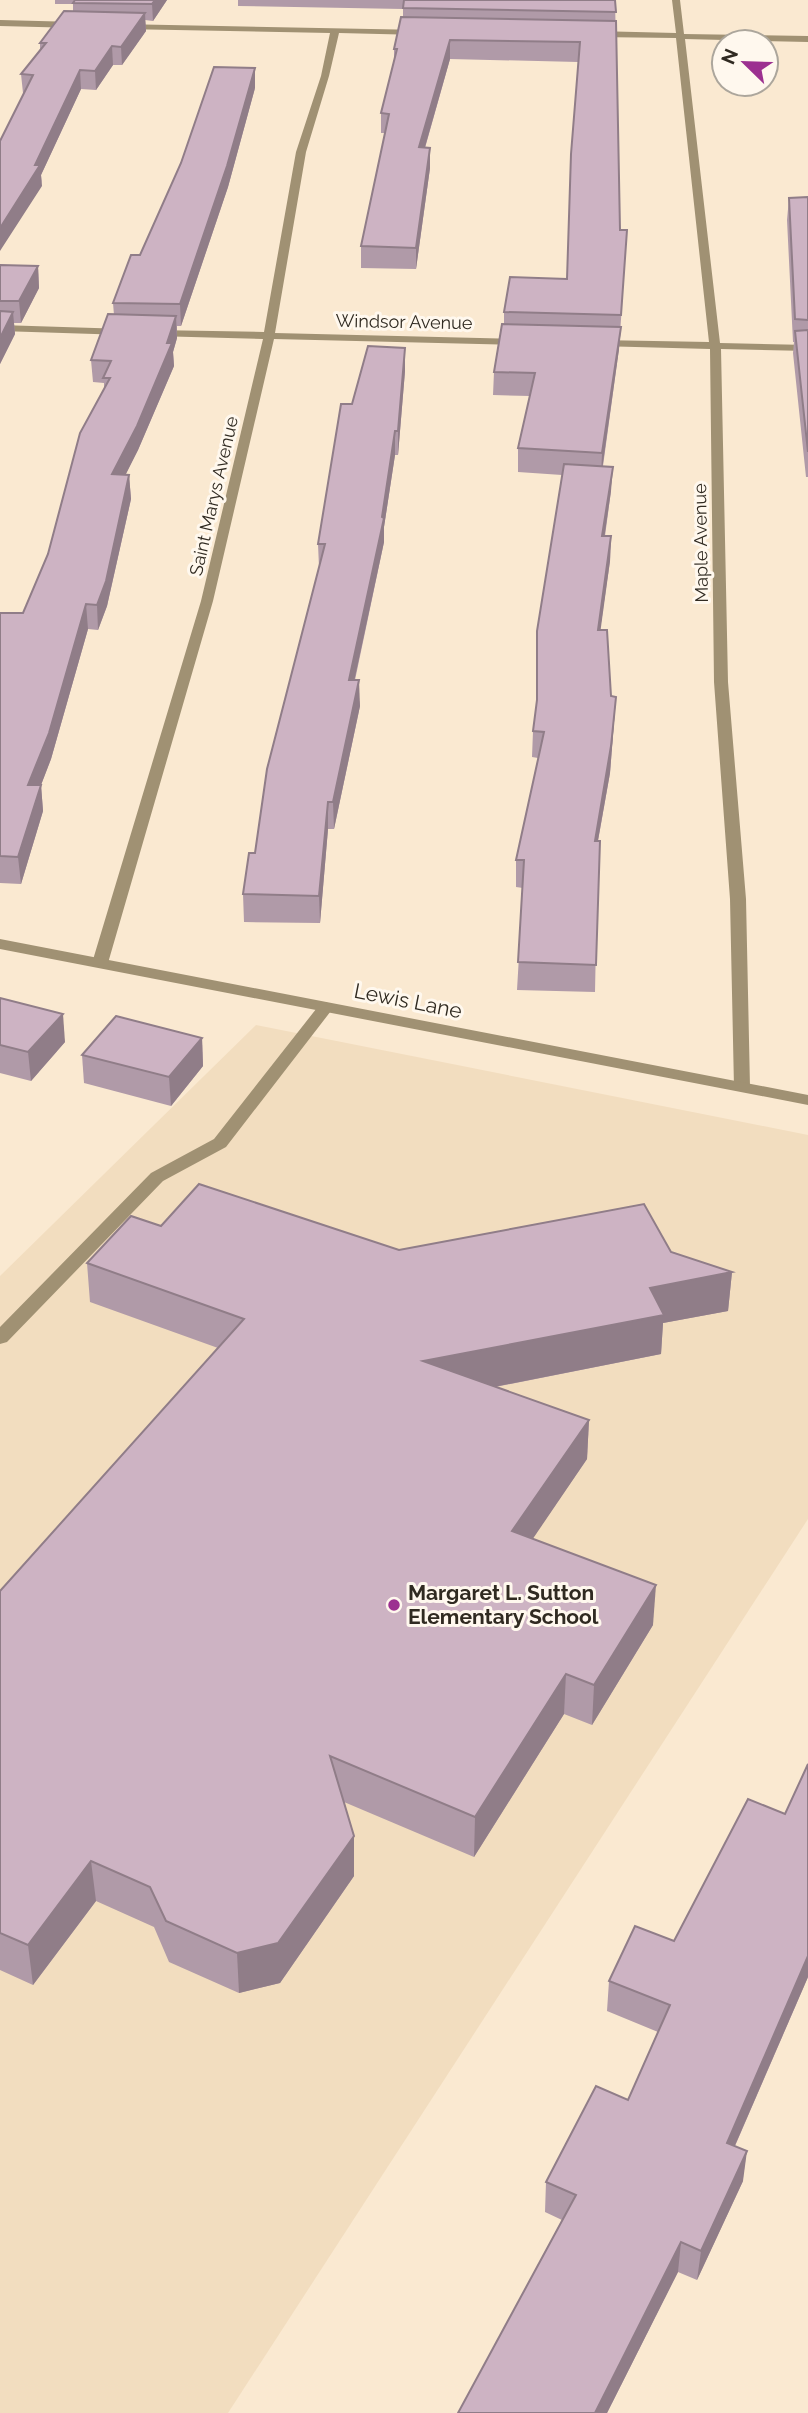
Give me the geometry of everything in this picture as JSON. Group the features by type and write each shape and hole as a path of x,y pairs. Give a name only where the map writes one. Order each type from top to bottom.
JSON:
{"street":[{"name":"Maple Avenue","path":"676,0 701,202 715,346 721,682 738,899 742,1087"},
{"path":"0,23 84,25"},
{"path":"111,26 431,32"},
{"name":"Saint Marys Avenue","path":"100,963 207,601 269,336 302,152 325,76 335,30"},
{"path":"583,34 808,38"},
{"path":"0,328 135,332"},
{"name":"Windsor Avenue","path":"148,333 534,342"},
{"path":"589,343 808,348"},
{"name":"Lewis Lane","path":"0,944 808,1100"},
{"path":"0,1338 157,1177 220,1143 326,1007"}],"shaded area":[{"path":"256,1025 808,1135 808,1519 228,2413 0,2413 0,1276"}],"building":[{"path":"75,0 155,0 152,4 73,3"},
{"path":"404,0 615,0 616,12 403,8"},
{"path":"64,11 145,13 121,47 112,46 95,71 80,70 35,165 40,165 0,228 0,141 33,75 21,74 46,43 40,43"},
{"path":"401,17 616,21 620,230 627,230 621,315 504,312 510,277 567,279 571,154 580,42 450,40 419,147 430,148 416,248 361,246 389,114 381,113 397,49 394,49"},
{"path":"214,67 255,68 227,166 180,304 113,303 131,255 140,255 181,163"},
{"path":"808,197 808,320 795,319 789,198"},
{"path":"0,265 38,266 19,301 0,301"},
{"path":"0,311 13,312 0,338"},
{"path":"108,314 176,316 167,343 172,343 137,426 112,474 129,475 106,581 97,605 86,604 49,733 28,785 41,785 18,857 0,856 0,613 23,613 48,554 80,433 110,378 103,378 111,361 91,360"},
{"path":"502,324 621,327 602,453 518,448 535,373 494,372"},
{"path":"808,330 808,452 795,331"},
{"path":"368,346 405,348 398,431 395,431 382,517 384,518 349,680 359,680 333,802 328,802 319,896 243,894 249,853 255,853 267,769 325,544 318,544 341,404 352,404"},
{"path":"564,464 613,467 602,536 611,536 598,630 607,630 611,696 616,697 611,746 595,841 600,841 596,965 518,962 524,860 516,860 544,732 533,731 537,700 537,631"},
{"path":"0,998 63,1014 28,1052 0,1045"},
{"path":"116,1016 202,1038 169,1077 82,1055"},
{"name":"Margaret L. Sutton Elementary School","path":"199,1184 399,1250 644,1204 671,1252 732,1272 650,1288 664,1315 423,1361 589,1420 512,1531 656,1585 594,1685 566,1674 475,1817 330,1756 354,1836 278,1943 237,1953 166,1921 150,1887 91,1861 28,1945 0,1933 0,1591 244,1319 87,1263 131,1216 161,1226"},
{"path":"808,1764 808,1956 727,2143 747,2151 701,2251 681,2242 595,2413 458,2413 576,2195 546,2182 596,2086 628,2100 670,2005 609,1981 635,1926 674,1941 748,1799 785,1814"}],"place":[{"name":"Margaret L. Sutton Elementary School","path":"394,1605"}]}
